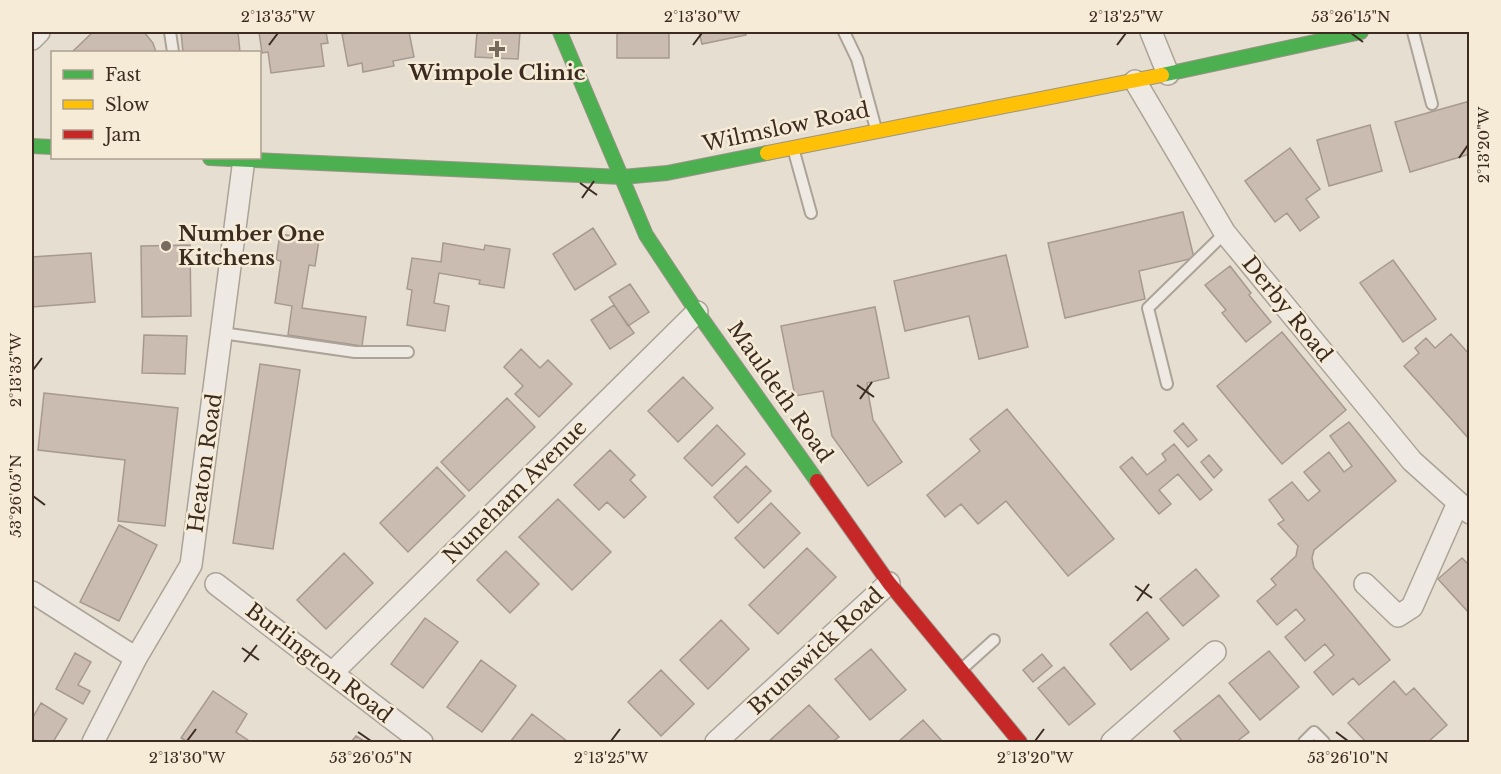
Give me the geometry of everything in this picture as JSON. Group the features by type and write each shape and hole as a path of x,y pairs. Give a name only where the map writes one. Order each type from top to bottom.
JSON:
{"main road":[{"name":"Mauldeth Road","path":"560,32 646,235 697,312 890,583 1020,742"},
{"name":"Wilmslow Road","path":"244,159 622,177 667,173 1134,81 1361,32"},
{"path":"32,146 51,147"}],"street":[{"path":"1151,32 1168,74"},
{"name":"Derby Road","path":"1134,81 1225,234 1412,461 1464,508"},
{"name":"Heaton Road","path":"93,742 136,658 191,565 244,159"},
{"name":"Nuneham Avenue","path":"332,673 697,312"},
{"path":"1365,584 1398,616 1412,607 1464,508"},
{"name":"Brunswick Road","path":"716,742 890,583"},
{"name":"Burlington Road","path":"216,584 422,742"},
{"path":"32,592 136,658"},
{"path":"1112,742 1215,652"}],"lane":[{"path":"170,32 173,51"},
{"path":"844,32 857,59 877,130"},
{"path":"1413,32 1432,104"},
{"path":"793,147 811,213"},
{"path":"1167,384 1149,308 1225,234"},
{"path":"222,333 355,352 408,352"},
{"path":"960,670 994,640"},
{"path":"1304,742 1314,732 1324,742"}],"building":[{"path":"93,32 144,32 153,43 156,51 73,51"},
{"path":"181,32 238,32 240,51 183,51"},
{"path":"259,32 326,32 328,43 321,44 324,66 271,73 268,52 262,53"},
{"path":"409,32 414,57 393,61 394,66 363,72 362,63 348,66 342,34"},
{"path":"477,32 520,32 518,59 475,57"},
{"path":"617,32 669,32 669,58 617,58"},
{"path":"699,32 745,32 746,35 702,44"},
{"path":"1470,101 1470,154 1410,172 1395,122"},
{"path":"1370,125 1382,171 1329,186 1317,140"},
{"path":"1290,148 1320,189 1306,199 1319,217 1300,231 1287,213 1275,222 1245,181"},
{"path":"1183,212 1194,258 1139,271 1145,299 1065,318 1048,243"},
{"path":"593,228 616,264 575,290 553,254"},
{"path":"280,234 319,240 315,266 309,265 302,308 366,317 362,346 288,335 292,306 275,303 281,261 276,260"},
{"path":"443,243 484,250 485,245 510,249 504,288 479,284 480,280 439,273 434,303 449,306 445,331 407,325 412,290 407,289 412,258 441,262"},
{"path":"190,245 191,316 142,317 141,246"},
{"path":"91,253 95,302 32,307 32,257"},
{"path":"1006,255 1028,347 979,359 969,316 905,331 894,281"},
{"path":"1393,260 1436,319 1403,342 1360,283"},
{"path":"1230,266 1251,293 1249,295 1271,322 1246,342 1222,313 1226,310 1205,285"},
{"path":"630,284 649,312 628,326 609,297"},
{"path":"614,305 634,333 610,349 591,320"},
{"path":"875,307 889,378 867,383 869,398 873,420 902,462 868,486 832,436 823,391 795,396 781,326"},
{"path":"1282,332 1346,410 1282,464 1217,386"},
{"path":"1451,334 1470,355 1470,440 1404,366 1419,353 1415,348 1426,338 1435,348"},
{"path":"144,335 187,336 185,374 142,373"},
{"path":"521,349 540,368 548,360 572,384 539,417 515,394 523,386 504,367"},
{"path":"260,364 300,370 273,549 233,543"},
{"path":"683,377 713,408 678,442 648,411"},
{"path":"44,393 178,408 165,526 118,521 125,460 38,450"},
{"path":"507,398 535,427 469,491 441,462"},
{"path":"1007,409 1114,539 1068,576 1006,501 978,524 961,504 945,517 927,495 980,451 970,439"},
{"path":"1349,422 1396,481 1314,550 1312,558 1314,568 1390,660 1359,685 1353,678 1333,695 1314,672 1334,655 1325,644 1305,661 1285,637 1305,620 1296,609 1277,625 1257,601 1276,585 1271,579 1296,556 1298,546 1278,524 1284,520 1269,500 1292,482 1308,501 1320,491 1304,472 1329,452 1344,472 1352,466 1330,436"},
{"path":"1183,423 1197,440 1188,447 1174,431"},
{"path":"717,425 745,454 712,486 684,458"},
{"path":"1174,444 1212,490 1200,500 1178,474 1159,490 1171,504 1159,514 1120,467 1132,457 1147,475 1166,460 1162,454"},
{"path":"610,450 635,475 630,480 646,497 624,518 607,502 599,510 574,485"},
{"path":"1209,455 1222,470 1214,478 1201,462"},
{"path":"746,466 771,491 738,523 714,497"},
{"path":"437,467 465,496 408,552 380,523"},
{"path":"558,499 611,552 572,590 519,537"},
{"path":"771,503 800,533 764,568 735,538"},
{"path":"119,525 157,545 119,621 80,602"},
{"path":"807,548 836,577 778,634 749,605"},
{"path":"506,551 539,584 510,613 477,580"},
{"path":"344,553 373,583 326,629 297,600"},
{"path":"1462,558 1470,566 1470,614 1438,579"},
{"path":"1196,569 1219,596 1183,626 1160,599"},
{"path":"1147,612 1169,639 1131,670 1110,644"},
{"path":"425,618 458,642 423,688 391,664"},
{"path":"721,620 749,649 708,689 680,660"},
{"path":"871,649 906,690 870,720 835,679"},
{"path":"1269,651 1299,687 1260,720 1229,683"},
{"path":"75,653 91,662 78,685 90,691 83,704 56,689"},
{"path":"1042,654 1052,666 1033,682 1023,670"},
{"path":"481,660 516,686 482,732 447,707"},
{"path":"1064,667 1095,704 1069,725 1038,688"},
{"path":"661,670 694,704 661,736 628,702"},
{"path":"1394,681 1406,695 1414,688 1447,725 1428,742 1366,742 1348,723"},
{"path":"213,691 247,714 236,732 248,740 246,742 188,742 181,738"},
{"path":"1219,695 1249,732 1236,742 1183,742 1174,731"},
{"path":"41,703 67,719 53,742 38,742 32,739 32,719"},
{"path":"809,705 839,737 832,742 768,742"},
{"path":"532,714 567,741 510,742"},
{"path":"923,720 943,742 898,742"},
{"path":"356,736 366,742 351,742"}],"traffic: fast":[{"path":"560,32 646,235 697,312 817,481"},
{"path":"1162,75 1361,32"},
{"path":"32,146 51,147"},
{"path":"232,159 622,177 667,173 767,153"}],"traffic: slow":[{"path":"767,153 1162,75"}],"traffic: jam":[{"path":"817,481 889,583 1020,742"}],"place":[{"name":"Wimpole Clinic","path":"497,49"},
{"name":"Number One Kitchens","path":"166,246"}]}
